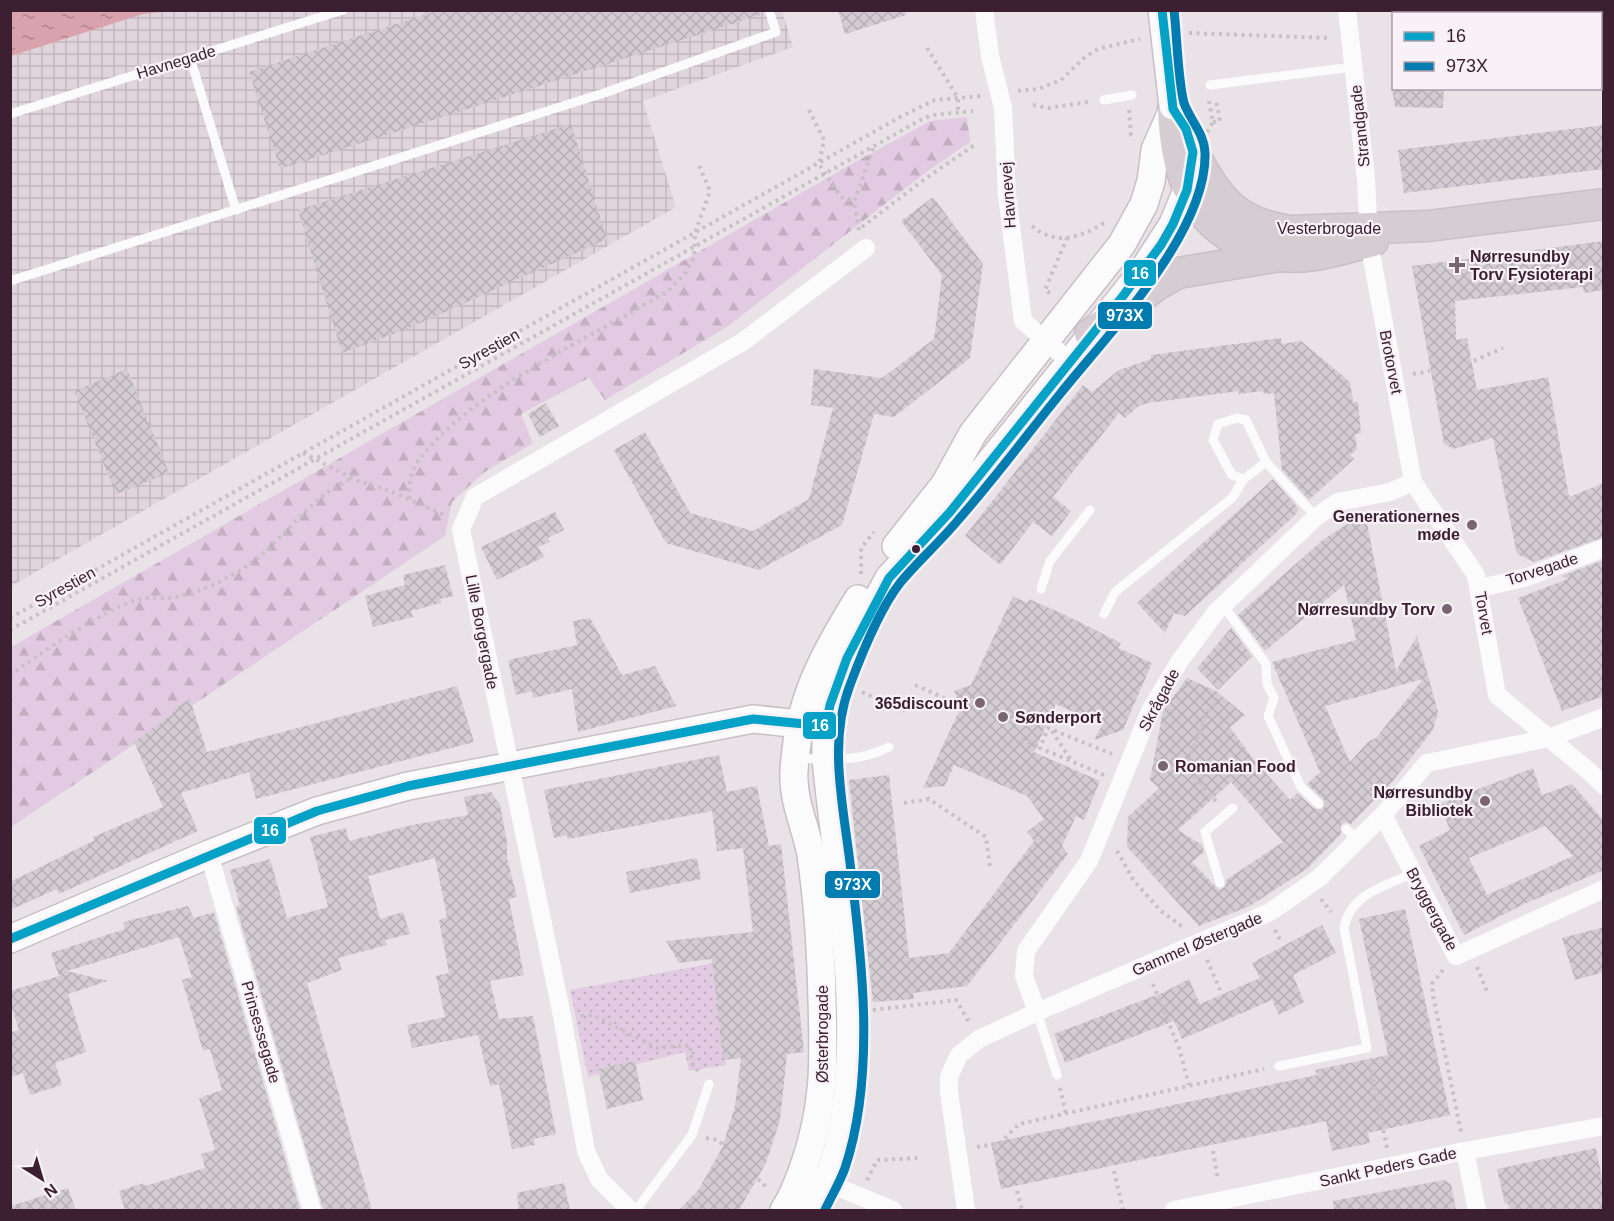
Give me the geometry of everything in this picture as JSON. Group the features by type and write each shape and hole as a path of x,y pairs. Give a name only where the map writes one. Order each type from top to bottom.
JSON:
{"main road":[{"path":"1162,10 1173,107 1186,129 1193,152"},
{"name":"Vesterbrogade","path":"1173,107 1176,146 1187,190 1202,213 1218,230 1254,250 1277,256 1317,255 1369,235"},
{"name":"Østerbrogade","path":"812,1210 828,1183 846,1117 850,1072 848,982 826,759 813,725 814,675 824,653 860,596 945,484 973,433 1122,244 1144,204 1151,181 1155,150 1173,107"},
{"name":"Vesterbrogade","path":"1193,152 1225,204 1250,220 1271,228 1290,231 1369,235 1604,204"},
{"name":"Østerbrogade","path":"784,1210 801,1173 820,1109 824,1062 818,912 810,853 795,788 795,758 813,725 830,705 847,658 889,578 950,512 1161,245 1187,190 1193,152"},
{"path":"1090,334 1157,285 1178,273 1277,256"},
{"path":"10,939 209,854 317,811 408,786 753,719 813,725"}],"street":[{"name":"Havnevej","path":"984,10 990,56 1003,108 1007,195 1023,321 1069,361"},
{"name":"Strandgade","path":"1347,10 1369,235"},
{"name":"Brotorvet","path":"1369,235 1413,482"},
{"path":"461,529 475,497 744,341 866,248"},
{"name":"Skrågade","path":"1037,1012 1024,976 1026,951 1089,861 1155,701 1179,662 1223,606 1316,517 1338,502 1390,492 1413,482"},
{"name":"Torvet","path":"1413,482 1476,575 1497,695 1604,786"},
{"name":"Lille Borgergade","path":"461,529 562,1016 586,1151 599,1179 630,1210"},
{"name":"Torvegade","path":"1480,588 1524,578 1604,548"},
{"name":"Gammel Østergade","path":"966,1210 949,1077 959,1055 979,1040 1037,1012 1200,942 1240,918 1270,912 1310,884 1352,834 1383,815 1427,763 1549,738 1604,717"},
{"name":"Bryggergade","path":"1383,815 1456,956 1604,890"},
{"name":"Prinsessegade","path":"209,854 312,1210"},
{"name":"Sankt Peders Gade","path":"1174,1210 1465,1151 1604,1126"},
{"path":"1465,1151 1477,1210"},
{"path":"801,1173 893,1210"}],"lane":[{"name":"Havnegade","path":"10,114 343,10"},
{"path":"10,281 603,93 776,32 769,10"},
{"path":"190,57 236,210"},
{"path":"1212,85 1353,67"},
{"path":"1104,100 1130,95"},
{"path":"1244,479 1232,475 1213,440 1218,424 1237,418 1246,420 1266,462 1316,517"},
{"path":"1104,614 1115,592 1232,498 1244,479 1266,462"},
{"path":"1041,589 1050,561 1090,510"},
{"path":"1223,606 1266,664 1267,684 1274,698 1268,716 1301,787 1319,804"},
{"path":"795,758 858,758 889,747"},
{"path":"1220,883 1205,832 1230,810"},
{"path":"1279,1066 1367,1048 1344,928 1351,907 1359,898 1414,873"},
{"path":"1037,1012 1057,1075"},
{"path":"636,1210 692,1135 709,1084"}],"path":[{"path":"927,48 958,98 958,112"},
{"path":"1212,85 1220,121 1213,122"},
{"path":"1130,95 1131,135"},
{"name":"Syrestien","path":"10,618 902,116 936,100 973,97"},
{"path":"1033,105 1049,108 1104,100"},
{"path":"809,110 824,140 819,164 842,197 854,202"},
{"name":"Syrestien","path":"10,630 924,118 973,111"},
{"path":"859,230 922,181 976,144"},
{"path":"866,248 870,244 859,230 854,202 874,146"},
{"path":"410,499 408,484 421,457 483,401 538,366 668,291 686,272 693,258 695,233 710,191 699,165"},
{"path":"1007,195 1042,235 1055,239 1082,234 1105,222"},
{"path":"1054,296 1045,290 1067,238"},
{"path":"1467,364 1503,348"},
{"path":"303,453 352,478 438,510 461,529"},
{"path":"10,676 91,623 139,599 170,598 234,575 262,553 322,495 352,478"},
{"path":"915,685 953,702"},
{"path":"862,692 905,711"},
{"path":"1218,699 1207,713 1186,767 1230,810"},
{"path":"1040,747 1048,728 1129,762"},
{"path":"1051,729 1071,761"},
{"path":"1021,739 1121,782"},
{"path":"904,803 929,799 986,837 990,867"},
{"path":"1104,824 1123,865 1134,881 1161,911 1200,942 1220,990"},
{"path":"1310,884 1344,928"},
{"path":"1456,956 1432,984 1465,1151"},
{"path":"1145,966 1179,1048 1189,1085"},
{"path":"1485,981 1488,994"},
{"path":"849,1013 956,1000 979,1040"},
{"path":"562,1016 593,1016 657,1048 690,1045 692,1063 709,1084"},
{"path":"1370,1064 1390,1166"},
{"path":"958,1151 1000,1143 1019,1124 1279,1066"},
{"path":"1057,1075 1066,1114"},
{"path":"1213,1151 1222,1201"},
{"path":"858,1196 877,1160 918,1158"},
{"path":"1114,1171 1123,1210"},
{"path":"1017,1191 1022,1210"}],"shaded area":[{"path":"172,11 782,11 793,47 643,101 676,207 11,586 11,56 143,13"}],"green space":[{"path":"967,117 970,142 925,173 727,327 605,400 589,378 521,414 533,443 483,473 452,502 445,536 11,827 11,647 848,166 930,121"},
{"path":"713,963 726,1065 689,1071 685,1052 588,1077 570,990"}],"water":[{"path":"11,10 172,11 143,14 11,56"}],"building":[{"path":"439,10 759,10 760,15 280,169 249,72"},
{"path":"838,10 905,10 906,15 845,34"},
{"path":"1392,90 1444,90 1443,108 1395,107"},
{"path":"571,124 607,239 409,328 342,353 298,210"},
{"path":"1604,125 1604,169 1404,193 1398,150"},
{"path":"933,197 983,264 970,358 894,417 874,414 842,525 759,570 666,543 614,450 645,432 690,513 753,531 809,499 833,408 811,405 814,369 882,378 934,339 942,275 901,221"},
{"path":"1604,241 1604,290 1584,293 1583,287 1455,301 1456,340 1467,338 1477,390 1548,377 1569,497 1604,483 1604,537 1534,562 1517,554 1493,438 1453,449 1444,444 1412,266"},
{"path":"1281,338 1282,344 1301,341 1350,382 1353,402 1358,402 1361,433 1355,434 1357,449 1350,455 1354,459 1309,500 1282,470 1274,393 1264,394 1263,391 1239,394 1239,391 1148,403 1139,406 1125,418 1119,413 1053,497 1071,511 1052,536 1033,522 1000,565 965,536 1083,385 1092,392 1119,370 1151,359 1151,355"},
{"path":"127,369 169,473 116,494 74,391"},
{"path":"546,403 559,426 540,437 528,414"},
{"path":"1273,479 1299,509 1296,514 1185,616 1174,613 1165,633 1137,603"},
{"path":"555,512 564,530 548,538 550,542 538,547 544,557 497,580 481,547"},
{"path":"1355,519 1367,523 1396,671 1417,636 1438,712 1433,730 1392,782 1351,824 1345,822 1341,825 1341,834 1308,868 1250,906 1199,926 1127,847 1128,817 1159,788 1150,780 1163,711 1187,678 1216,691 1245,715 1230,727 1253,759 1290,800 1297,793 1315,809 1323,809 1324,800 1307,784 1320,772 1272,662 1356,640 1344,585 1265,651 1238,615 1324,539","holes":["1423,679 1376,738 1369,741 1350,762 1325,706","1231,782 1283,842 1226,880 1225,887 1219,890 1192,862 1204,852 1202,845 1178,830"]},
{"path":"1604,560 1604,696 1562,711 1518,598 1568,579 1561,576"},
{"path":"445,565 453,596 440,599 441,603 411,611 413,617 373,627 365,596 405,585 403,575"},
{"path":"1013,596 1027,603 1029,599 1061,613 1121,643 1118,648 1152,663 1123,730 1094,740 1102,725 1056,704 1034,752 1100,781 1084,820 1076,816 1062,846 1068,854 967,986 913,993 914,999 873,1002 849,780 889,775 909,958 949,953 1034,841 1027,832 1044,819 1027,796 954,765 945,786 923,788 961,707 954,691 971,685"},
{"path":"590,618 622,675 655,666 676,706 578,732 572,689 533,698 532,691 516,695 508,660 577,645 573,621"},
{"path":"1231,628 1252,656 1218,690 1197,668"},
{"path":"457,686 474,742 256,799 249,772 181,793 198,831 59,894 57,889 10,910 10,882 95,840 93,837 163,807 134,742 173,714 172,710 190,699 207,752"},
{"path":"719,755 727,792 757,786 769,846 781,844 804,1052 787,1054 780,1120 766,1163 739,1210 679,1210 699,1189 722,1148 735,1106 741,1058 723,1060 712,959 679,963 666,941 753,932 743,848 717,851 712,811 568,839 567,835 554,838 544,790"},
{"path":"1533,768 1542,795 1572,784 1604,821 1604,870 1524,904 1464,935 1419,846 1450,830 1440,804","holes":["1545,826 1573,856 1487,895 1469,858"]},
{"path":"491,792 500,804 507,842 507,858 517,897 509,899 524,975 490,981 499,1019 533,1016 556,1134 534,1139 535,1145 512,1149 499,1084 490,1086 478,1035 412,1048 407,1025 445,1017 436,976 449,973 439,920 447,917 435,858 368,876 380,919 403,912 410,934 385,940 387,945 338,958 342,970 307,983 372,1210 323,1210 236,906 240,905 230,870 270,859 287,918 328,907 310,837 346,828 349,841 412,825 468,815 464,797"},
{"path":"697,858 701,879 630,893 626,872"},
{"path":"188,906 194,918 214,912 300,1210 125,1210 119,1191 144,1183 145,1186 205,1168 201,1154 215,1150 199,1098 222,1090 210,1049 203,1051 182,980 192,977 179,937 67,971 108,981 68,994 86,1052 55,1063 62,1085 30,1095 23,1073 11,1077 11,1032 19,1030 10,1002 10,991 59,976 51,953 125,929 123,922"},
{"path":"1405,909 1450,1115 1368,1133 1370,1143 1332,1151 1326,1121 1001,1189 991,1143 1317,1075 1315,1070 1388,1055 1359,919"},
{"path":"1322,925 1336,953 1293,975 1304,1002 1279,1015 1272,1000 1182,1039 1174,1021 1065,1063 1054,1034 1162,993 1189,979 1200,1004 1260,978 1252,963"},
{"path":"1604,927 1604,972 1575,980 1562,938"},
{"path":"635,1061 643,1100 607,1109 598,1069"},
{"path":"1596,1148 1603,1184 1604,1210 1509,1210 1508,1203 1505,1204 1497,1169"},
{"path":"1444,1180 1451,1184 1456,1210 1334,1210 1333,1201"},
{"path":"564,1183 570,1210 519,1210 517,1193"},
{"path":"68,1188 76,1210 11,1210 11,1206"}],"transit line":[{"name":"16","path":"10,939 317,811 408,786 753,719 826,726 830,705 847,658 889,578 950,512 1123,296 1161,245 1173,224 1187,190 1193,152 1186,129 1173,109 1162,10"},
{"name":"973X","path":"825,1210 845,1168 855,1132 861,1094 863,1056 864,1016 859,938 839,773 838,751 843,707 866,646 892,594 972,504 1127,313 1173,248 1190,215 1202,183 1205,152 1202,139 1184,103 1182,94 1174,10"}],"place":[{"name":"Nørresundby Torv Fysioterapi","path":"1457,265"},
{"name":"Generationernes møde","path":"1472,525"},
{"name":"Nørresundby Torv","path":"1447,609"},
{"name":"365discount","path":"980,703"},
{"name":"Sønderport","path":"1003,717"},
{"name":"Romanian Food","path":"1163,766"},
{"name":"Nørresundby Bibliotek","path":"1485,801"}]}
